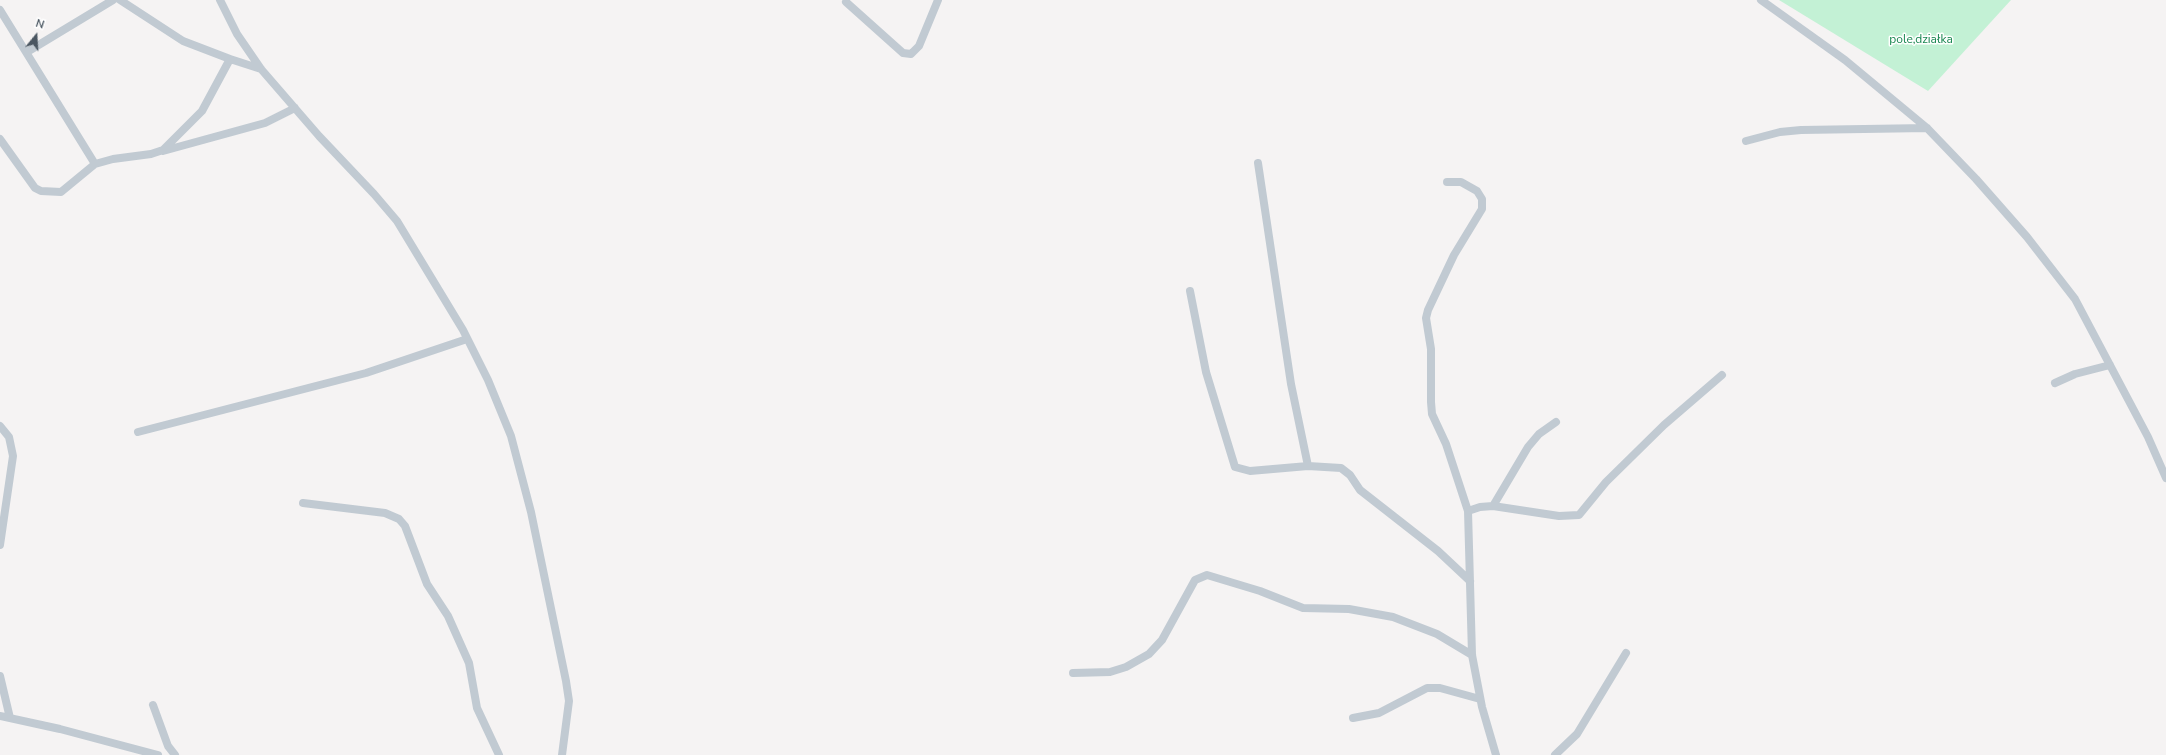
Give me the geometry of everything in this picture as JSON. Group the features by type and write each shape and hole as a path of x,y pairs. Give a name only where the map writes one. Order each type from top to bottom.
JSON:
{"street":[{"path":"27,52 113,0"},
{"path":"120,0 179,39 230,59 261,68"},
{"path":"220,0 237,34 261,68 294,108 397,221 467,339 488,380 511,436 531,512 569,700 562,755"},
{"path":"846,2 903,53 911,54 919,46 938,0"},
{"path":"1761,0 1845,60 1927,128 1976,179 2064,283 2082,311 2148,437 2166,478"},
{"path":"0,10 95,164"},
{"path":"157,153 175,140 202,111 230,59"},
{"path":"0,139 35,188 41,191 61,192 95,164 105,160 157,153 265,123 294,108"},
{"path":"1746,142 1780,132 1802,130 1927,128"},
{"path":"1258,163 1291,384 1308,466"},
{"path":"1447,182 1469,185 1477,191 1482,199 1482,209 1454,255 1428,310 1426,318 1431,349 1432,414 1446,444 1468,512 1472,655 1480,699 1496,755"},
{"path":"1190,291 1206,372 1235,467 1250,471 1308,466 1333,466 1343,469 1360,490 1438,551 1470,581"},
{"path":"138,432 366,373 467,339"},
{"path":"2055,383 2075,374 2110,365"},
{"path":"1468,512 1480,507 1493,506 1558,516 1579,515 1606,482 1664,425 1722,375"},
{"path":"1493,506 1528,447 1539,434 1556,422"},
{"path":"0,426 9,437 13,456 0,545"},
{"path":"302,503 385,513 399,519 405,526 427,584 448,616 469,663 477,708 499,755"},
{"path":"1073,673 1110,672 1126,667 1149,654 1162,640 1195,580 1207,574 1260,591 1303,608 1349,608 1393,617 1437,634 1472,655"},
{"path":"1555,755 1577,734 1626,653"},
{"path":"0,676 10,718"},
{"path":"1353,718 1379,713 1427,688 1440,688 1480,699"},
{"path":"153,705 168,746 175,755"},
{"path":"0,716 60,729 155,755"}],"green space":[{"name":"pole,działka","path":"1779,0 2011,0 1928,91"}]}
